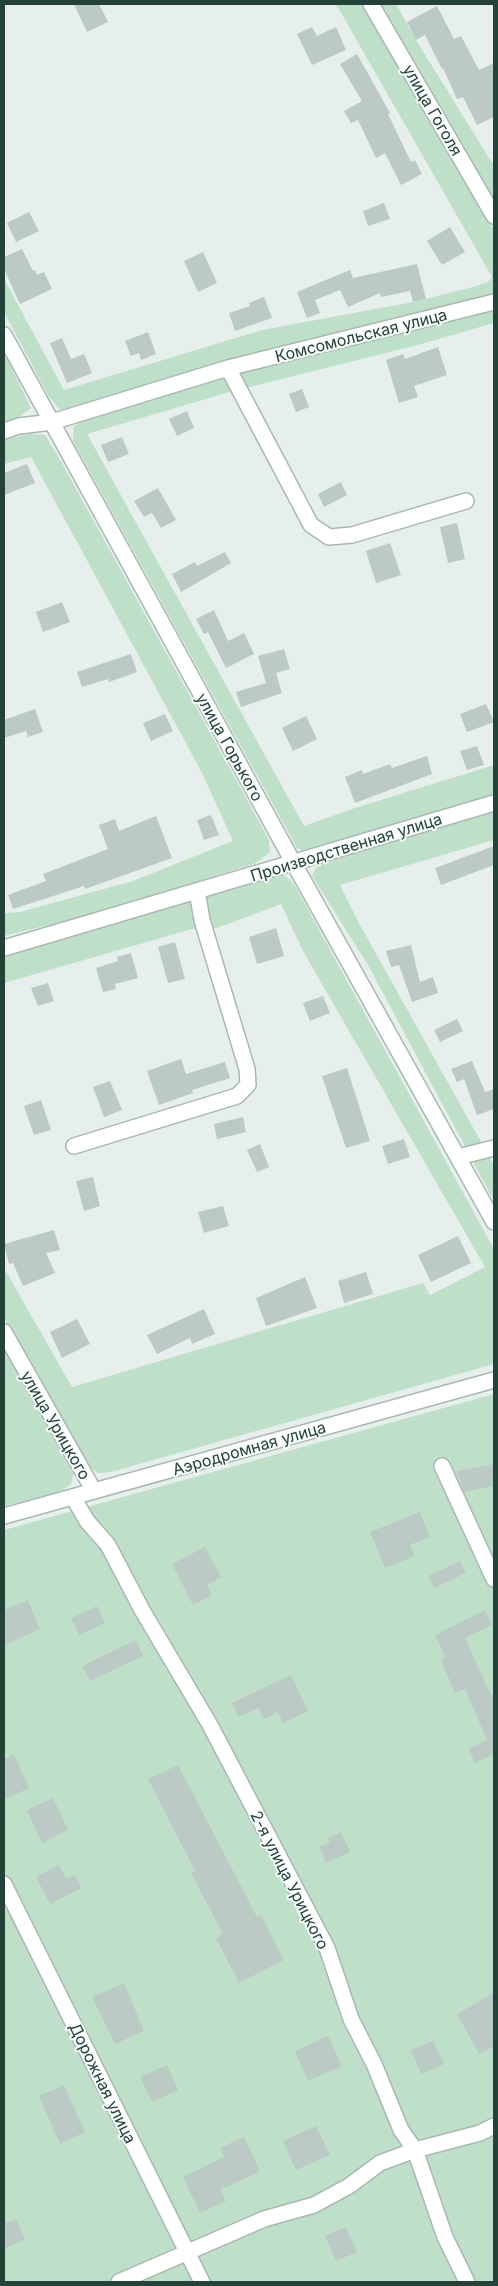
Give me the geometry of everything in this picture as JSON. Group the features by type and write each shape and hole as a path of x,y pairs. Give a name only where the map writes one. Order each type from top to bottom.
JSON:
{"street":[{"name":"улица Гоголя","path":"371,4 494,216"},
{"name":"Комсомольская улица","path":"4,431 19,426 52,422 228,368 494,302"},
{"name":"улица Горького","path":"4,335 293,862 494,1222"},
{"path":"228,368 311,526 329,537 352,535 466,501"},
{"name":"Производственная улица","path":"4,948 494,803"},
{"path":"74,1146 237,1096 248,1085 247,1069 202,920 197,891"},
{"path":"458,1157 494,1148"},
{"name":"улица Урицкого","path":"4,1332 94,1491"},
{"name":"Аэродромная улица","path":"4,1516 494,1380"},
{"path":"442,1466 494,1579"},
{"name":"2-я улица Урицкого","path":"73,1497 87,1521 108,1545 142,1610 210,1725 327,1948 351,2019 374,2064 401,2130 415,2150 446,2237 467,2282"},
{"name":"Дорожная улица","path":"4,1884 202,2282"},
{"path":"119,2282 264,2219 314,2205 350,2186 380,2164 415,2150 480,2133 494,2126"}],"green space":[{"path":"336,4 363,4 494,230 494,296 60,410 48,395 4,312 4,279 64,390 262,330 413,302 473,287 488,282 492,277"},
{"path":"379,4 396,4 416,40 494,166 494,204"},
{"path":"494,310 494,323 418,345 226,393 87,434 304,826 355,808 494,765 494,795 307,852 297,848 73,441 74,426 89,418 215,380"},
{"path":"4,353 31,408 18,418 4,422"},
{"path":"29,434 45,435 58,456 269,840 270,852 256,863 101,912 4,936 4,913 20,912 133,881 233,841 202,773 31,457 4,464 4,440"},
{"path":"494,812 494,840 340,885 360,925 494,1165 494,1201 368,965 312,876 318,864"},
{"path":"283,874 294,884 494,1249 494,1364 111,1472 98,1473 87,1466 4,1318 4,1268 72,1387 423,1283 430,1295 485,1267 303,951 281,904 217,928 192,929 4,983 4,956 269,876"},
{"path":"4,1348 74,1471 71,1484 61,1491 4,1506"},
{"path":"494,1394 494,2282 4,2282 4,1530"}],"building":[{"path":"74,4 99,4 108,22 87,32"},
{"path":"437,6 454,39 461,36 479,70 494,63 494,117 477,125 463,97 457,99 425,35 416,40 407,22"},
{"path":"312,27 317,36 336,27 346,50 312,65 297,34"},
{"path":"357,54 390,113 388,114 411,162 415,160 422,174 401,185 385,153 376,158 358,120 351,123 344,111 362,101 340,64"},
{"path":"384,203 390,219 368,226 363,211"},
{"path":"29,212 39,231 16,242 7,223"},
{"path":"450,227 465,252 442,265 427,241"},
{"path":"22,249 33,271 35,270 37,275 44,272 52,289 20,304 4,269 4,257"},
{"path":"203,252 217,283 198,292 184,261"},
{"path":"417,264 426,299 413,302 410,291 381,297 380,293 348,307 340,290 315,300 320,313 307,318 297,292 350,270 353,278"},
{"path":"264,297 272,318 235,331 229,313 250,306 249,303"},
{"path":"148,332 156,354 141,360 139,353 131,356 125,341"},
{"path":"62,338 71,359 84,354 92,373 67,383 50,343"},
{"path":"438,347 447,375 414,386 418,397 399,403 386,360 403,354 405,359"},
{"path":"302,389 309,407 296,412 289,394"},
{"path":"187,411 194,428 177,436 169,419"},
{"path":"122,437 129,454 108,462 101,445"},
{"path":"27,464 35,483 4,495 4,473"},
{"path":"341,482 347,495 324,507 318,494"},
{"path":"158,488 176,520 161,528 152,513 144,517 134,501"},
{"path":"457,523 465,559 448,563 440,527"},
{"path":"390,543 401,575 376,583 366,551"},
{"path":"225,552 231,563 181,592 172,574 195,562 197,566"},
{"path":"62,602 70,622 43,632 36,612"},
{"path":"214,610 228,641 244,633 254,654 226,668 208,632 204,634 196,619"},
{"path":"284,649 290,669 276,673 282,693 241,707 236,692 266,683 258,656"},
{"path":"131,654 137,672 109,682 108,679 82,687 77,672"},
{"path":"486,704 494,722 467,732 460,714"},
{"path":"35,709 43,732 28,737 26,731 4,738 4,720"},
{"path":"165,714 173,731 151,741 143,723"},
{"path":"306,716 317,739 293,751 282,728"},
{"path":"477,746 484,765 467,770 460,751"},
{"path":"427,756 432,774 355,803 345,777 362,770 363,774 390,764 392,768"},
{"path":"211,815 219,835 204,840 197,820"},
{"path":"156,816 172,858 85,889 84,886 13,909 8,895 46,881 43,874 108,849 99,825 115,819 119,831"},
{"path":"494,846 494,865 441,885 435,868"},
{"path":"276,928 284,956 257,964 249,937"},
{"path":"175,942 185,979 168,983 158,947"},
{"path":"411,945 420,982 433,977 438,993 412,1002 399,965 391,967 386,951"},
{"path":"131,953 138,978 115,984 116,989 103,992 96,968 118,961 117,957"},
{"path":"48,983 54,1001 38,1006 31,988"},
{"path":"323,996 330,1013 310,1021 303,1003"},
{"path":"457,1019 463,1031 440,1042 434,1030"},
{"path":"181,1059 186,1074 225,1062 230,1078 192,1090 193,1093 159,1105 147,1071"},
{"path":"472,1061 485,1092 494,1089 494,1109 477,1115 464,1079 457,1082 451,1069"},
{"path":"347,1068 370,1141 346,1148 322,1076"},
{"path":"110,1081 122,1110 104,1117 93,1087"},
{"path":"41,1100 51,1130 34,1135 24,1106"},
{"path":"243,1117 246,1132 217,1139 214,1124"},
{"path":"404,1139 410,1157 388,1164 382,1146"},
{"path":"260,1144 269,1167 257,1172 247,1150"},
{"path":"93,1177 100,1206 84,1211 76,1181"},
{"path":"223,1206 229,1226 204,1233 198,1212"},
{"path":"54,1230 60,1250 46,1253 55,1273 23,1286 13,1263 9,1264 4,1244"},
{"path":"458,1236 471,1263 431,1282 418,1255"},
{"path":"366,1272 373,1294 344,1303 338,1281"},
{"path":"305,1277 317,1308 266,1326 256,1298"},
{"path":"204,1309 215,1334 192,1344 190,1338 157,1354 147,1335"},
{"path":"77,1319 90,1344 62,1358 50,1332"},
{"path":"494,1464 494,1486 464,1492 457,1471"},
{"path":"420,1512 430,1537 410,1545 415,1556 385,1568 370,1532"},
{"path":"205,1547 221,1577 207,1585 212,1595 193,1605 172,1564"},
{"path":"460,1561 466,1573 434,1588 428,1576"},
{"path":"28,1600 40,1629 4,1645 4,1610"},
{"path":"97,1606 105,1623 79,1635 71,1618"},
{"path":"485,1610 492,1625 465,1638 491,1695 494,1694 494,1754 475,1763 469,1749 487,1740 465,1689 455,1693 441,1660 446,1658 435,1635"},
{"path":"136,1640 143,1656 90,1681 82,1666"},
{"path":"291,1675 308,1711 283,1723 278,1712 264,1719 258,1708 238,1717 232,1703"},
{"path":"14,1755 29,1788 4,1800 4,1759"},
{"path":"178,1765 257,1917 261,1915 284,1960 239,1983 216,1938 223,1934 191,1873 195,1871 148,1779"},
{"path":"53,1798 68,1830 42,1843 27,1810"},
{"path":"341,1832 350,1852 326,1863 319,1847 330,1842 328,1838"},
{"path":"59,1865 66,1879 75,1875 81,1888 50,1904 36,1877"},
{"path":"124,1983 144,2031 115,2044 92,1997"},
{"path":"494,1993 494,2046 479,2054 457,2014"},
{"path":"328,2036 342,2066 308,2081 295,2051"},
{"path":"433,2041 444,2064 421,2074 411,2050"},
{"path":"167,2065 178,2090 152,2102 140,2077"},
{"path":"64,2085 85,2132 60,2144 39,2096"},
{"path":"316,2126 330,2155 296,2170 283,2141"},
{"path":"244,2137 260,2171 220,2190 226,2201 200,2213 183,2177 224,2157 220,2148"},
{"path":"16,2219 25,2239 4,2249 4,2224"},
{"path":"346,2227 357,2252 336,2261 325,2236"}]}
